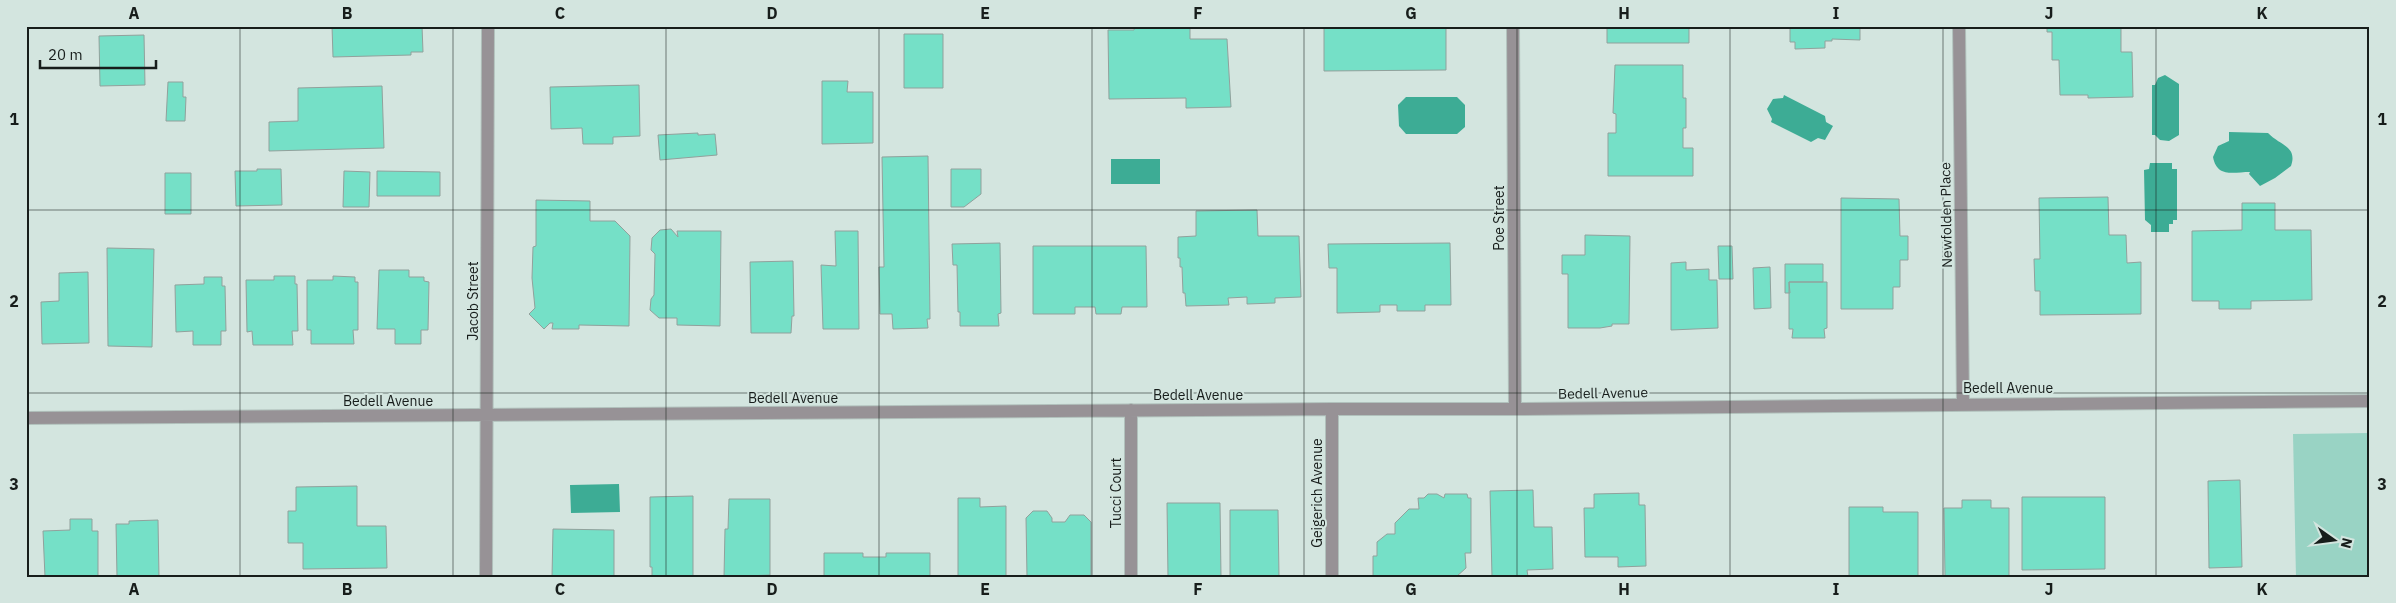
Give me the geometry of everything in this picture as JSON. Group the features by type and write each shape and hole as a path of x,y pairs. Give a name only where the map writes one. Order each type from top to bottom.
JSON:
{"street":[{"name":"Jacob Street","path":"486,577 488,26"},
{"name":"Poe Street","path":"1513,26 1515,410"},
{"name":"Newfolden Place","path":"1959,26 1963,404"},
{"name":"Bedell Avenue","path":"26,418 1131,410 1515,410 2370,401"},
{"name":"Geigerich Avenue","path":"1332,409 1332,577"},
{"name":"Tucci Court","path":"1130,577 1131,410"}],"shaded area":[{"path":"2165,75 2179,84 2179,135 2169,141 2160,140 2155,135 2152,135 2152,85 2155,85 2158,78"},
{"path":"1784,95 1825,116 1826,122 1833,126 1825,140 1818,138 1811,142 1771,122 1772,119 1767,109 1773,99 1783,98"},
{"path":"1406,97 1457,97 1465,105 1465,127 1457,134 1406,134 1399,126 1398,105"},
{"path":"2229,132 2268,133 2290,150 2292,154 2291,166 2260,186 2249,174 2250,172 2232,173 2222,171 2215,164 2213,157 2218,146 2229,141"},
{"path":"1111,159 1160,159 1160,184 1111,184"},
{"path":"2150,163 2172,163 2172,169 2177,169 2177,220 2173,220 2173,224 2169,224 2169,232 2151,232 2151,225 2145,220 2144,170 2149,169"},
{"path":"2370,433 2370,577 2296,577 2293,434"},
{"path":"619,484 620,512 571,513 570,485"}],"building":[{"path":"332,26 422,26 423,52 411,52 411,55 333,57"},
{"path":"1135,26 1190,28 1190,39 1227,39 1231,107 1186,108 1186,98 1109,99 1108,30 1134,30"},
{"path":"1324,26 1446,26 1446,70 1324,71"},
{"path":"1607,26 1689,26 1689,43 1607,43"},
{"path":"1790,26 1860,26 1860,40 1832,39 1832,41 1825,41 1825,48 1795,49 1795,42 1790,42"},
{"path":"2047,26 2121,26 2121,52 2132,52 2133,97 2088,98 2088,95 2060,95 2059,60 2052,60 2052,32 2047,32"},
{"path":"904,34 943,34 943,88 904,88"},
{"path":"144,35 145,85 100,86 99,36"},
{"path":"1615,65 1683,65 1683,98 1686,98 1686,128 1683,128 1683,148 1693,148 1693,176 1608,176 1608,133 1616,133 1616,114 1613,113"},
{"path":"822,81 848,81 847,92 873,92 873,143 822,144"},
{"path":"168,82 183,82 183,97 186,97 185,121 166,121"},
{"path":"639,85 640,136 613,137 613,144 583,144 582,128 551,129 550,87"},
{"path":"382,86 384,148 269,151 269,122 298,121 298,88"},
{"path":"698,133 698,135 715,134 717,155 660,160 658,135"},
{"path":"928,156 930,319 927,319 928,328 893,329 892,314 880,314 879,267 884,267 882,157"},
{"path":"257,169 281,169 282,205 236,206 235,171 257,171"},
{"path":"951,169 981,169 981,194 964,207 951,207"},
{"path":"344,171 370,172 369,207 343,207"},
{"path":"377,171 440,172 440,196 377,196"},
{"path":"165,173 191,173 191,214 165,214"},
{"path":"2108,197 2109,235 2126,235 2127,263 2141,262 2141,314 2040,315 2040,291 2035,291 2034,259 2040,259 2039,198"},
{"path":"1841,198 1899,199 1900,236 1908,236 1908,260 1900,260 1900,287 1893,287 1893,309 1841,309"},
{"path":"536,200 590,201 590,221 615,221 630,236 629,326 579,325 579,329 552,329 553,323 550,323 544,329 529,314 535,308 532,278 533,247 536,246"},
{"path":"2242,203 2275,203 2275,230 2311,230 2312,300 2251,301 2251,309 2219,309 2219,301 2192,301 2192,231 2242,230"},
{"path":"1257,210 1258,236 1299,236 1301,297 1275,298 1275,303 1247,304 1247,297 1228,298 1229,305 1186,306 1185,293 1183,293 1182,267 1180,267 1180,258 1178,258 1178,237 1196,236 1196,211"},
{"path":"671,229 678,237 677,231 721,231 720,326 677,325 677,318 659,318 650,310 651,299 654,295 655,254 651,250 652,238 660,230"},
{"path":"835,231 858,231 859,329 823,329 821,265 836,266"},
{"path":"1585,235 1630,236 1629,324 1612,324 1612,326 1600,328 1568,328 1568,274 1562,274 1562,255 1585,255"},
{"path":"1000,243 1001,313 998,314 999,326 960,326 957,265 953,265 952,244"},
{"path":"1450,243 1451,305 1425,305 1425,311 1397,311 1397,305 1380,305 1380,312 1337,313 1337,268 1329,268 1328,244"},
{"path":"1033,246 1146,246 1147,307 1122,307 1121,314 1096,314 1095,307 1075,307 1075,314 1033,314"},
{"path":"1718,246 1732,246 1733,279 1719,279"},
{"path":"107,248 154,249 152,347 108,346"},
{"path":"793,261 794,316 792,316 791,333 751,333 750,262"},
{"path":"1686,262 1686,270 1709,269 1709,280 1717,280 1718,328 1671,330 1671,263"},
{"path":"1785,264 1823,264 1823,282 1789,282 1790,293 1785,293"},
{"path":"1770,267 1771,308 1754,309 1753,268"},
{"path":"379,270 409,270 409,277 424,277 424,281 429,282 428,330 421,330 421,344 395,344 395,329 377,329"},
{"path":"88,272 89,343 42,344 41,302 59,301 59,273"},
{"path":"274,276 295,276 295,284 297,284 298,331 292,331 293,345 253,345 252,331 247,332 246,280 274,280"},
{"path":"333,276 355,277 355,282 358,282 358,330 353,330 354,344 311,344 311,330 307,330 307,280 333,280"},
{"path":"204,277 222,277 222,286 225,286 226,331 221,331 221,345 193,345 193,331 176,332 175,285 204,284"},
{"path":"1789,282 1827,282 1827,328 1824,329 1825,338 1792,338 1793,329 1789,329"},
{"path":"2240,480 2242,567 2209,568 2208,481"},
{"path":"357,486 357,526 386,526 387,568 303,569 303,543 288,543 288,511 296,511 296,487"},
{"path":"1533,490 1534,527 1552,527 1553,569 1527,570 1528,577 1492,577 1490,491"},
{"path":"1639,493 1639,505 1645,505 1646,566 1618,567 1618,557 1585,557 1584,508 1594,508 1594,494"},
{"path":"1428,494 1437,494 1444,498 1445,494 1467,494 1468,498 1471,498 1471,553 1465,553 1466,568 1456,577 1373,577 1373,556 1377,556 1377,542 1387,534 1395,534 1395,523 1409,509 1419,509 1418,498 1424,498"},
{"path":"693,496 693,577 652,577 652,567 650,567 650,497"},
{"path":"2022,497 2105,497 2105,569 2022,570"},
{"path":"958,498 980,498 980,507 1006,506 1006,577 958,577"},
{"path":"729,499 770,499 770,575 724,577 725,529 728,529"},
{"path":"1962,500 1991,500 1991,508 2009,508 2009,577 1945,577 1944,508 1962,508"},
{"path":"1167,503 1220,503 1221,577 1168,577"},
{"path":"1849,507 1883,507 1883,512 1918,512 1918,577 1849,577"},
{"path":"1230,510 1278,510 1279,577 1230,577"},
{"path":"1033,511 1047,511 1052,518 1052,522 1065,522 1070,515 1084,515 1091,522 1091,577 1027,577 1026,518"},
{"path":"70,519 92,519 92,531 98,531 98,577 45,577 43,531 70,530"},
{"path":"158,520 159,577 117,577 116,524 129,524 129,521"},
{"path":"553,529 614,530 614,577 552,577"},
{"path":"824,553 863,553 863,557 886,557 886,553 930,553 930,577 824,577"}]}
